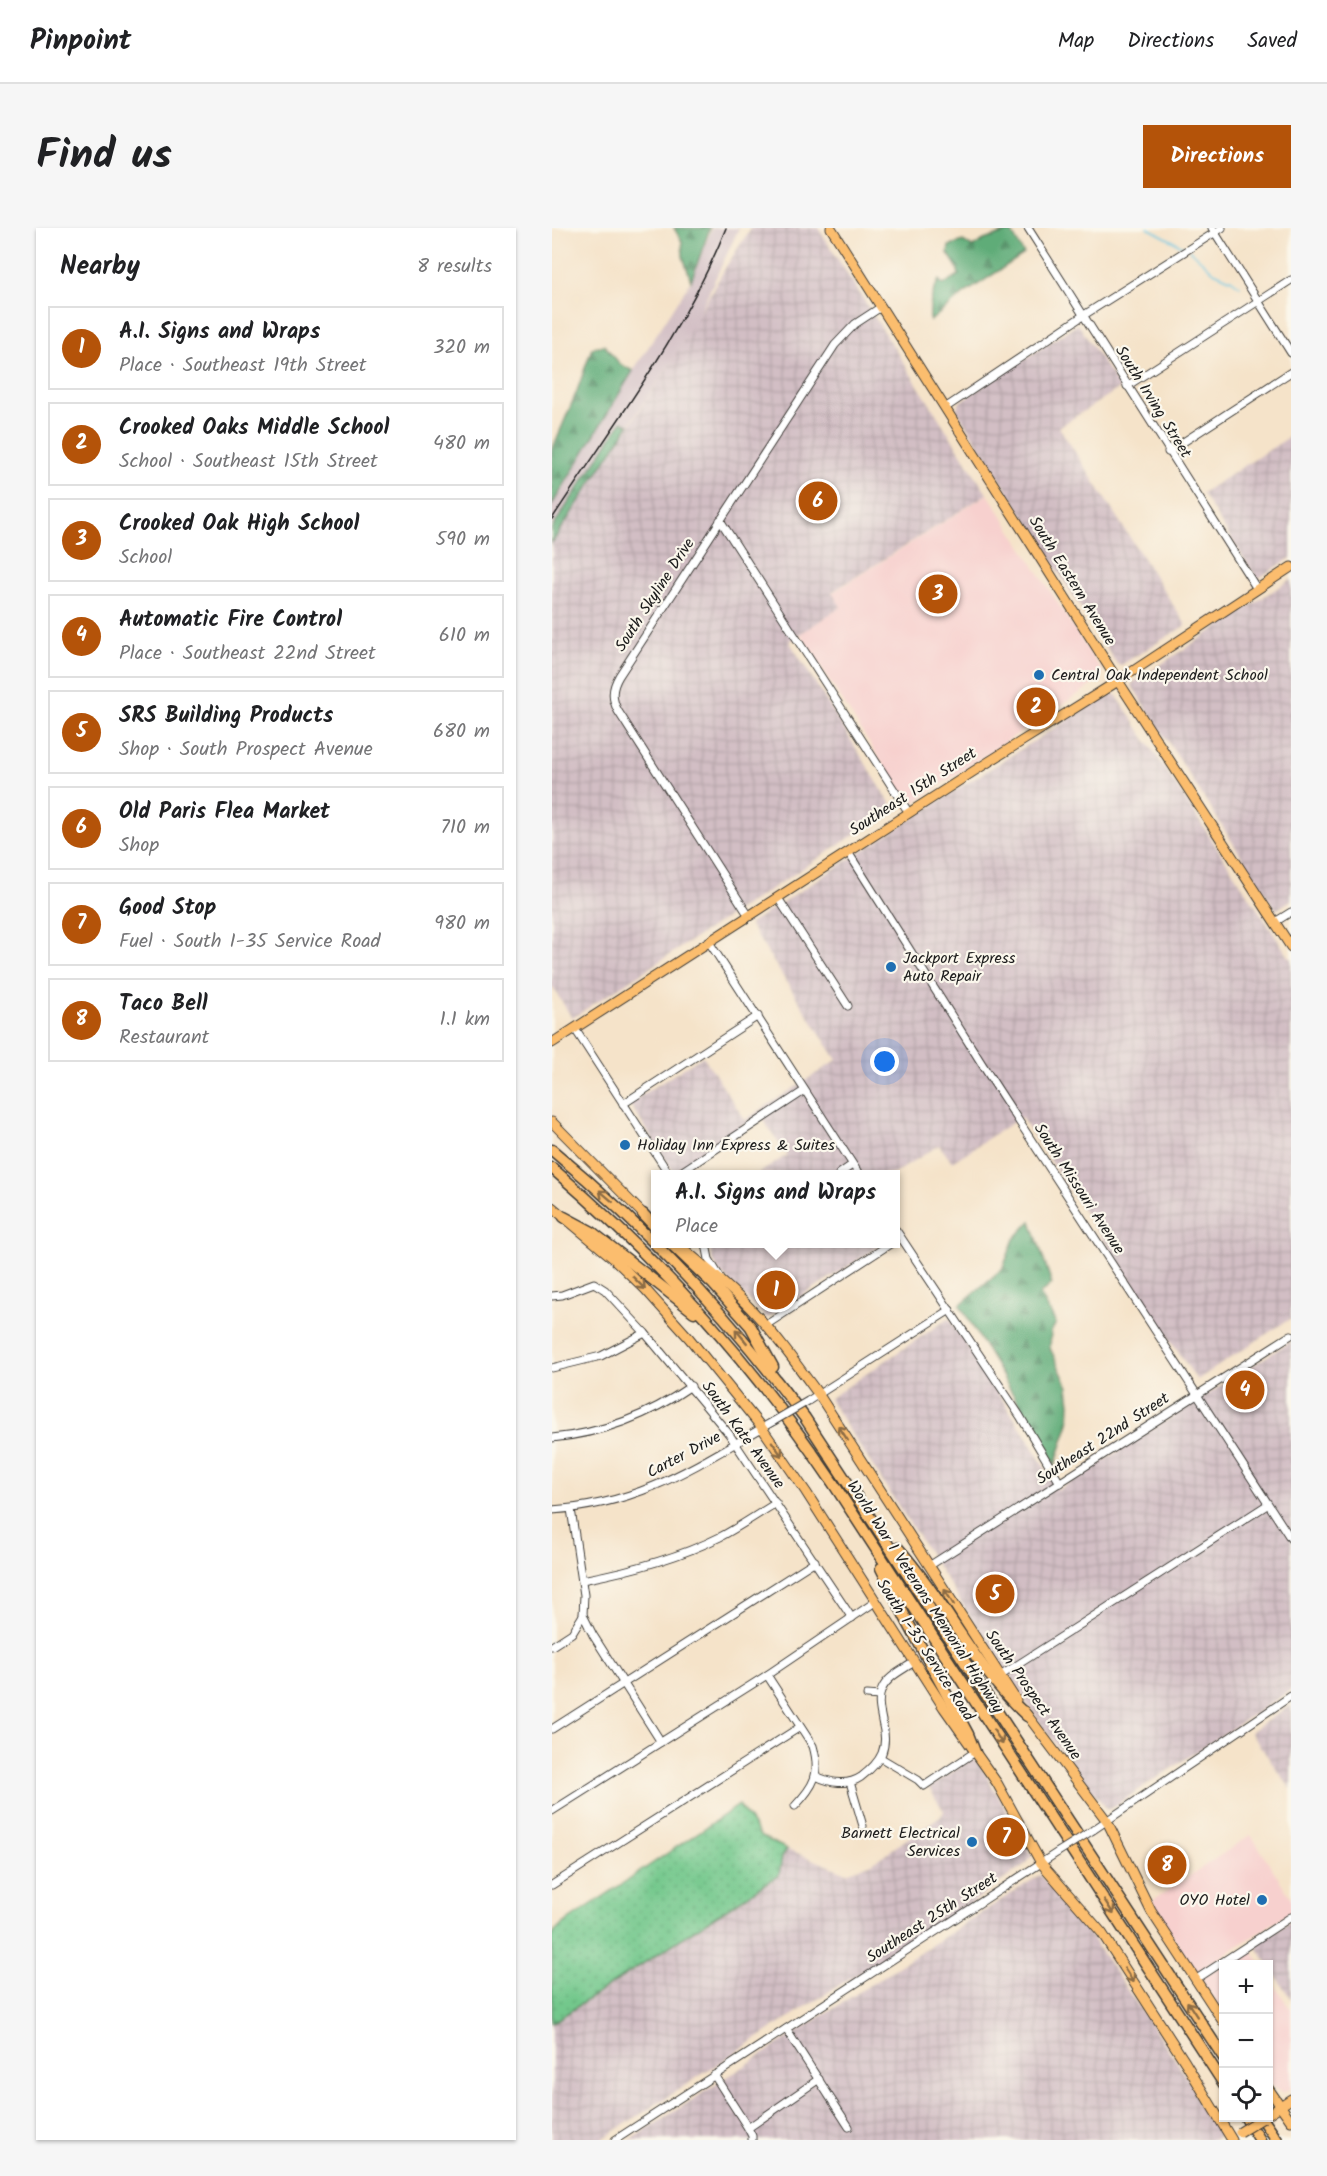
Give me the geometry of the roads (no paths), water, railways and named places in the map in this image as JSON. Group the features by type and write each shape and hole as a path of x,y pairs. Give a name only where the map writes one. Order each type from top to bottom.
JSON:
{"highway":[{"name":"World War I Veterans Memorial Highway","path":"552,1149 620,1208 651,1239"},
{"name":"World War I Veterans Memorial Highway","path":"552,1168 644,1251 720,1332 763,1384 806,1443 1219,2076"},
{"path":"643,1215 651,1222"},
{"path":"564,1216 592,1232 720,1332"},
{"name":"World War I Veterans Memorial Highway","path":"660,1248 696,1284 744,1339 822,1442 1219,2050"},
{"path":"675,1248 713,1284 751,1328 790,1398"},
{"path":"876,1524 918,1570 1008,1699 1028,1716"},
{"path":"863,1530 906,1619 968,1734 975,1752"},
{"path":"1248,2122 1260,2140"},
{"path":"1265,2122 1276,2140"}],"main road":[{"name":"South Eastern Avenue","path":"831,228 1118,681 1291,948"},
{"name":"Southeast 15th Street","path":"552,1044 848,852 1118,681 1291,567"},
{"path":"552,1122 643,1215"},
{"name":"South I-35 Service Road","path":"552,1207 613,1258 645,1289 689,1338 762,1428 806,1492 914,1662 997,1784 1041,1863 1102,1933 1185,2062 1231,2139"},
{"path":"683,1248 721,1279"},
{"name":"South Prospect Avenue","path":"721,1279 766,1325 819,1395 1000,1676 1107,1821 1150,1911 1219,2016"},
{"path":"1291,2099 1274,2110 1291,2121"},
{"path":"1231,2139 1256,2122"}],"street":[{"name":"South Irving Street","path":"1028,228 1257,589"},
{"path":"945,408 1216,229 1291,353"},
{"path":"1127,386 1291,280"},
{"name":"South Skyline Drive","path":"749,916 618,711 613,688 835,345 852,326 881,307"},
{"path":"1168,452 1291,372"},
{"path":"720,520 909,813"},
{"name":"South Missouri Avenue","path":"848,852 981,1064 1291,1539"},
{"path":"778,898 848,1006"},
{"path":"1275,922 1291,912"},
{"path":"709,942 856,1170"},
{"path":"623,1104 758,1016"},
{"path":"575,1029 666,1170"},
{"path":"684,1170 804,1090"},
{"path":"845,1170 852,1165"},
{"path":"900,1238 1020,1416 1060,1483"},
{"name":"South Prospect Avenue","path":"707,1248 709,1259 721,1279"},
{"path":"766,1325 884,1248"},
{"name":"South Kate Avenue","path":"552,1296 594,1284 605,1290 691,1386 735,1443 852,1617"},
{"name":"Carter Drive","path":"552,1510 571,1509 616,1500 658,1486 698,1466 819,1395 950,1310"},
{"path":"552,1368 601,1356 645,1333"},
{"name":"Southeast 22nd Street","path":"929,1566 1291,1335"},
{"path":"552,1437 585,1433 620,1424 653,1410 691,1386"},
{"path":"582,1580 635,1569 684,1553 720,1537 776,1503"},
{"path":"1000,1676 1267,1505"},
{"path":"571,1509 582,1580 583,1615 623,1684 661,1742"},
{"path":"552,1729 815,1561"},
{"path":"552,1812 767,1675 875,1602"},
{"path":"572,1633 583,1615"},
{"path":"552,1646 582,1629 593,1635"},
{"path":"816,1776 826,1781 850,1782 865,1774 881,1758 884,1734 879,1696 885,1683 914,1662"},
{"path":"767,1675 813,1746 816,1758 816,1776 810,1788 795,1806"},
{"path":"867,1695 879,1696"},
{"name":"Southeast 25th Street","path":"615,2140 1107,1821 1291,1696"},
{"path":"552,1885 800,1727"},
{"path":"881,1758 924,1786 975,1752"},
{"path":"850,1782 863,1826"},
{"path":"1195,1980 1291,1917"},
{"path":"786,2029 849,2127"},
{"path":"714,2075 748,2128 752,2140"},
{"path":"748,2128 819,2079"}],"waterway":[{"path":"1148,228 1186,248"},
{"path":"1190,250 1214,272 1240,286"}],"railway":[{"path":"552,519 669,341 709,267 726,228"}],"place":[{"name":"Old Paris Flea Market","path":"818,501"},
{"name":"Crooked Oak High School","path":"938,594"},
{"name":"Central Oak Independent School","path":"1039,675"},
{"name":"Crooked Oaks Middle School","path":"1036,707"},
{"name":"Jackport Express Auto Repair","path":"891,967"},
{"name":"Holiday Inn Express & Suites","path":"625,1145"},
{"name":"A.I. Signs and Wraps","path":"776,1290"},
{"name":"Automatic Fire Control","path":"1245,1390"},
{"name":"SRS Building Products","path":"995,1594"},
{"name":"Good Stop","path":"1006,1837"},
{"name":"Barnett Electrical Services","path":"972,1842"},
{"name":"Taco Bell","path":"1167,1865"},
{"name":"OYO Hotel","path":"1262,1900"}]}
